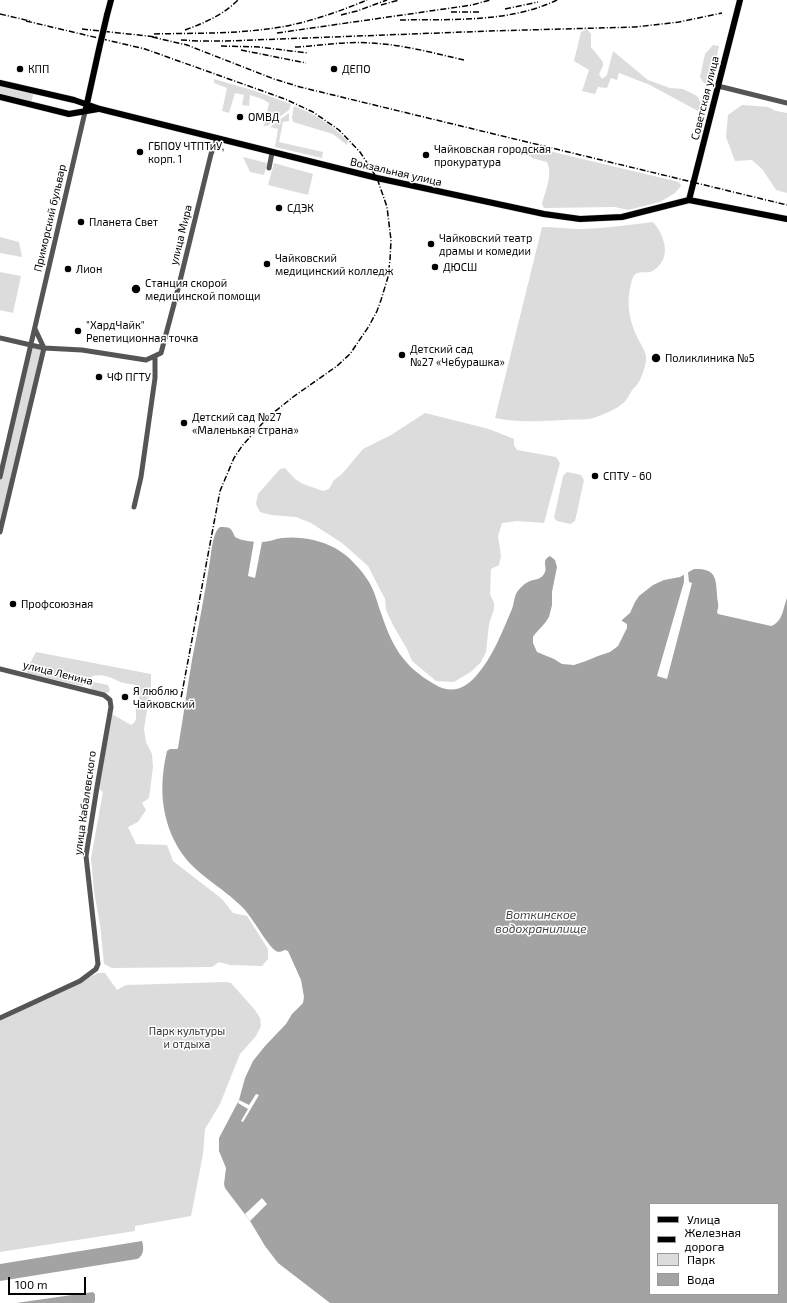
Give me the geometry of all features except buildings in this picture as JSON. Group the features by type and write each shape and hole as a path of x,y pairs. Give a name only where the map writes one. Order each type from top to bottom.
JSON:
{"main road":[{"path":"85,112 111,0"},
{"name":"Советская улица","path":"689,200 740,0"},
{"name":"Вокзальная улица","path":"0,83 74,100 100,109 272,153 530,212 580,219 622,217 689,200"},
{"path":"32,104 35,91"},
{"name":"Вокзальная улица","path":"0,97 69,114 100,109"},
{"path":"689,200 787,219"}],"street":[{"path":"718,86 787,103"},
{"name":"Приморский бульвар","path":"0,477 32,345 85,112"},
{"name":"улица Мира","path":"134,507 141,477 155,378 155,356 161,352 216,139"},
{"path":"269,168 272,153"},
{"path":"0,532 44,348 35,329"},
{"path":"0,338 44,348 82,350 146,360 155,356"},
{"name":"улица Ленина","path":"0,669 84,689 104,695 110,700"},
{"name":"улица Кабалевского","path":"0,1018 80,981 96,969 98,964 86,856 111,708 110,700"}],"green space":[{"path":"587,29 591,34 591,47 603,62 603,66 599,74 602,79 607,75 613,51 648,80 670,88 683,89 697,96 702,105 698,111 650,85 619,73 617,80 611,78 607,88 598,87 595,94 582,91 589,70 574,61 581,32"},
{"path":"713,45 719,46 711,84 704,83 700,77 705,54"},
{"path":"214,79 255,91 291,104 289,110 267,126 264,126 269,103 250,95 249,106 242,105 244,95 235,93 229,113 222,111 227,88 214,83"},
{"path":"0,84 34,92 31,103 0,96"},
{"path":"742,105 768,107 776,111 787,113 787,193 776,190 763,170 752,160 735,161 726,137 728,115"},
{"path":"294,106 316,116 336,130 348,141 347,145 333,134 293,122 292,117"},
{"path":"289,113 289,121 283,122 279,142 323,152 322,158 275,147 278,129 270,127"},
{"path":"532,147 679,182 681,186 675,193 660,202 628,210 615,207 544,208 542,204 549,178 549,167 547,162 532,158 529,155 529,150"},
{"path":"243,157 267,163 264,175 250,172"},
{"path":"274,163 313,174 308,195 268,185"},
{"path":"653,222 661,234 665,247 665,253 660,265 654,270 650,272 637,273 634,276 629,291 630,318 634,331 645,351 646,359 639,382 625,401 611,411 589,419 512,421 495,418 542,227 582,229"},
{"path":"0,237 19,242 22,257 0,253"},
{"path":"0,272 21,276 13,313 0,310"},
{"path":"32,345 44,348 0,532 0,477"},
{"path":"425,413 489,429 514,439 514,445 517,450 556,457 560,463 544,523 517,521 502,523 498,536 501,556 499,565 491,569 490,594 494,603 494,609 489,624 486,652 481,662 472,671 454,682 436,681 412,661 386,610 385,599 368,566 342,543 311,523 296,517 271,515 260,512 256,504 258,494 280,469 285,468 295,479 303,484 323,491 329,489 334,480 342,474 363,449 391,435"},
{"path":"567,472 581,475 584,480 575,521 570,524 557,521 554,518 563,476"},
{"path":"36,652 151,674 151,686 144,729 146,742 152,754 153,767 149,798 142,803 146,810 138,822 128,827 136,844 167,845 173,861 222,899 233,913 247,916 268,949 268,959 262,966 230,965 219,962 212,967 112,968 104,964 91,858 103,792 99,789 112,714 131,725 134,723 139,699 139,686 120,682 103,675 91,677 82,686 27,673 27,669"},
{"path":"94,682 108,685 110,690 108,693 92,690 89,686"},
{"name":"Парк культуры и отдыха","path":"98,973 105,973 117,990 126,985 231,983 255,1010 260,1018 261,1026 256,1036 240,1054 220,1104 205,1129 203,1154 191,1216 135,1226 135,1231 0,1252 0,1021"}],"water":[{"name":"Воткинское водохранилище","path":"220,527 229,528 235,537 252,541 264,542 279,538 310,539 329,545 340,551 354,563 369,582 385,625 400,654 414,670 423,677 440,687 451,690 467,685 482,669 501,635 512,609 517,592 522,586 530,581 543,576 546,569 545,562 550,556 555,560 557,567 552,592 552,605 549,617 533,637 533,643 537,652 562,664 574,665 610,652 618,646 627,628 627,624 622,620 630,613 639,596 653,585 664,580 680,577 694,569 706,570 715,578 718,614 771,626 780,618 787,598 787,1303 330,1303 278,1263 265,1246 250,1221 225,1188 226,1168 219,1151 219,1138 239,1100 245,1078 253,1061 303,1003 304,997 301,980 288,951 276,951 245,910 188,862 169,829 164,807 162,785 167,751 178,748 215,534"},
{"path":"142,1241 143,1252 137,1259 0,1281 0,1264"},
{"path":"93,1292 95,1294 94,1303 16,1303"}],"pier":[{"path":"254,541 262,542 255,578 248,576"},
{"path":"688,572 689,582 692,583 667,679 657,676 684,582 684,574"},
{"path":"256,1094 259,1095 243,1122 241,1121 248,1109 238,1103 239,1100 249,1105"},
{"path":"262,1198 267,1204 250,1221 245,1214"}],"railway":[{"path":"185,30 220,14 238,0"},
{"path":"154,34 225,33 253,31 292,25 318,18 367,0"},
{"path":"341,15 387,0"},
{"path":"381,5 399,0"},
{"path":"277,33 472,5 490,0"},
{"path":"400,20 460,19 500,16 520,13 557,0"},
{"path":"505,9 538,2"},
{"path":"451,12 479,12"},
{"path":"181,40 227,41 635,27 679,22 722,13"},
{"path":"0,14 30,21"},
{"path":"26,21 145,49 285,99 313,112 339,130 360,152 377,178 387,207 391,240 388,277 377,311 369,326 350,354 337,366 293,397 268,417 242,446 234,458 220,491 181,698"},
{"path":"82,29 157,37"},
{"path":"152,37 187,45 274,79 300,87 787,205"},
{"path":"295,47 351,43 381,44 417,49 464,60"},
{"path":"221,46 259,47 308,53"},
{"path":"241,50 306,63"}],"place":[{"name":"КПП","path":"20,69"},
{"name":"ДЕПО","path":"334,69"},
{"name":"ОМВД","path":"240,117"},
{"name":"ГБПОУ ЧТПТиУ, корп. 1","path":"140,152"},
{"name":"Чайковская городская прокуратура","path":"426,155"},
{"name":"СДЭК","path":"279,208"},
{"name":"Планета Свет","path":"81,222"},
{"name":"Чайковский театр драмы и комедии","path":"431,244"},
{"name":"Чайковский медицинский колледж","path":"267,264"},
{"name":"ДЮСШ","path":"435,267"},
{"name":"Лион","path":"68,269"},
{"name":"Станция скорой медицинской помощи","path":"136,289"},
{"name":"\"ХардЧайк\" Репетиционная точка","path":"78,331"},
{"name":"Детский сад №27 «Чебурашка»","path":"402,355"},
{"name":"Поликлиника №5","path":"656,358"},
{"name":"ЧФ ПГТУ","path":"99,377"},
{"name":"Детский сад №27 «Маленькая страна»","path":"184,423"},
{"name":"СПТУ - 60","path":"595,476"},
{"name":"Профсоюзная","path":"13,604"},
{"name":"Я люблю Чайковский","path":"125,697"}]}
